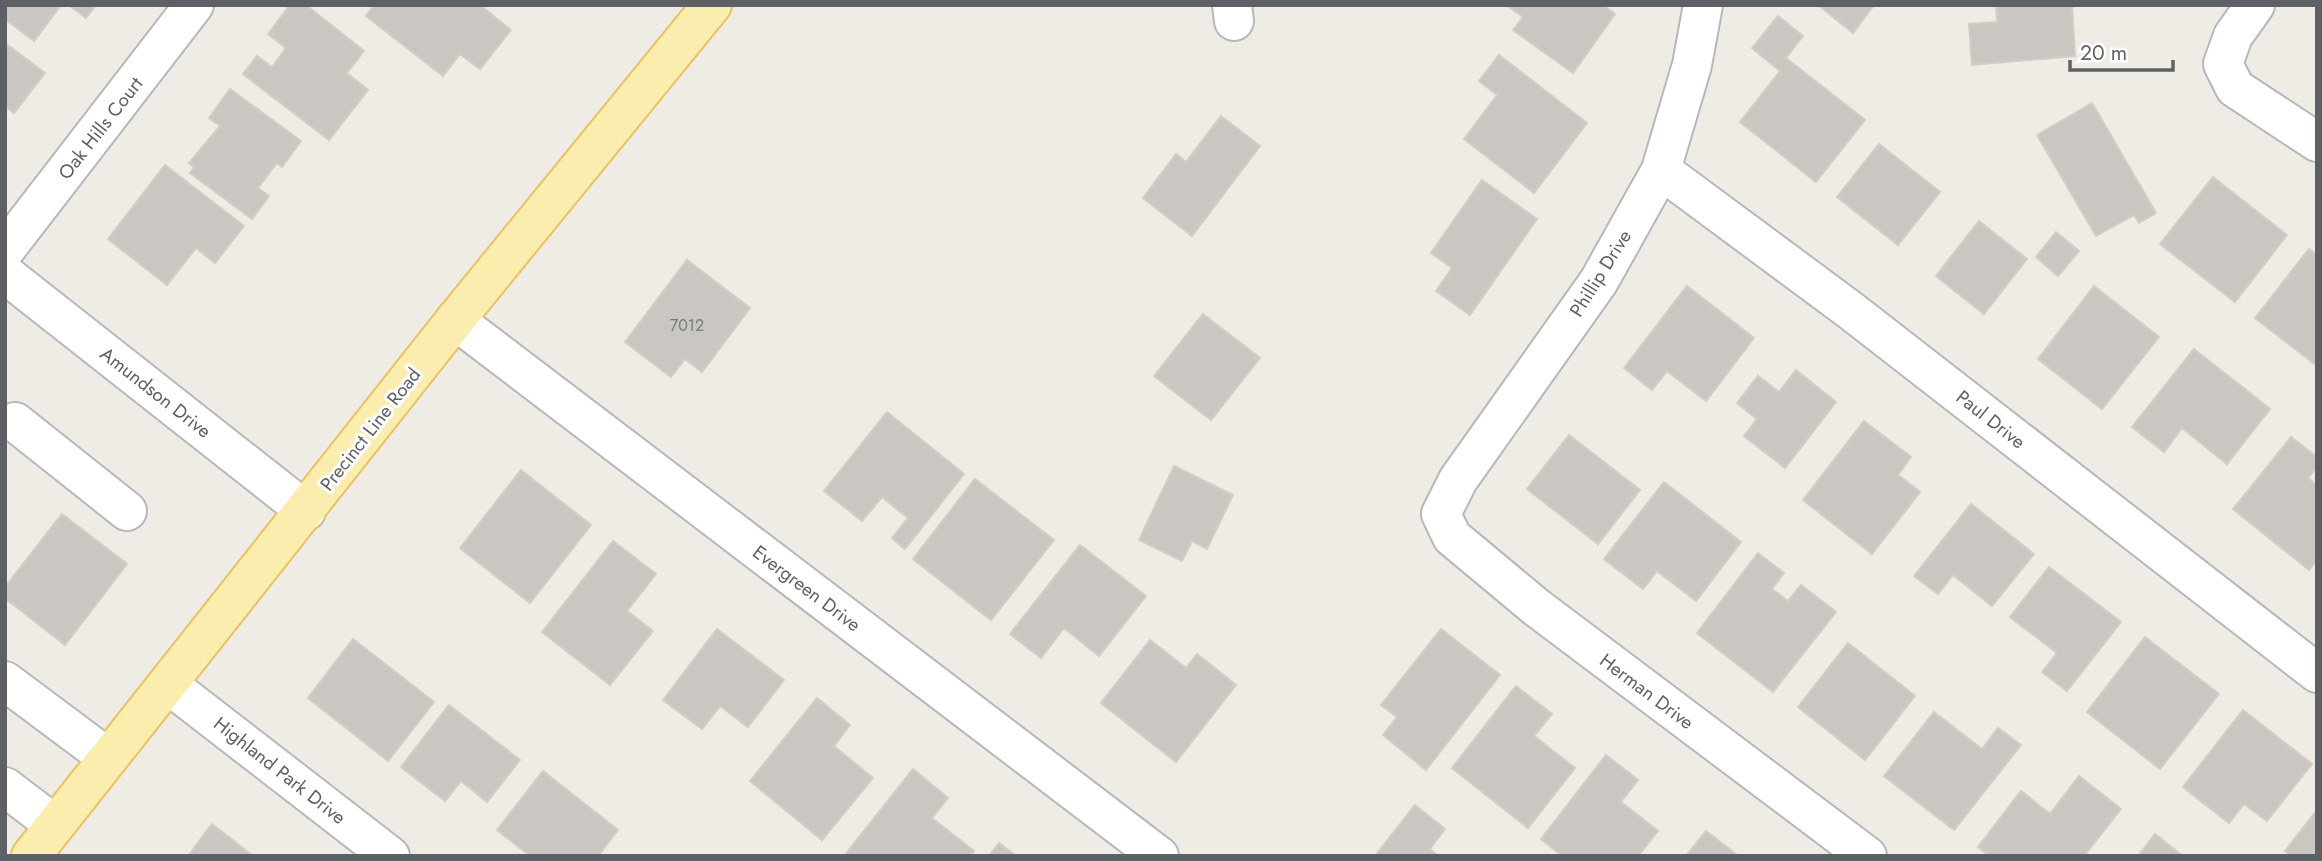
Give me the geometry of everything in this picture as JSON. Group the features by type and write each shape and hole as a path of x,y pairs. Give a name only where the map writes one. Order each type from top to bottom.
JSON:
{"main road":[{"name":"Precinct Line Road","path":"31,856 169,685 455,320 712,5"}],"street":[{"name":"Oak Hills Court","path":"5,250 194,5"},
{"name":"Phillip Drive","path":"1441,514 1458,480 1599,281 1661,170 1692,65 1703,5"},
{"path":"2255,5 2234,36 2223,64 2228,77 2235,88 2317,142"},
{"name":"Paul Drive","path":"1661,170 1850,310 2317,673"},
{"name":"Amundson Drive","path":"5,274 306,511"},
{"name":"Evergreen Drive","path":"455,320 1159,856"},
{"path":"8,423 127,512"},
{"name":"Herman Drive","path":"1441,514 1452,537 1536,607 1867,856"},
{"path":"5,681 108,758"},
{"name":"Highland Park Drive","path":"169,685 390,856"},
{"path":"5,787 55,825"}],"building":[{"path":"5,5 61,5 34,41 5,19"},
{"path":"69,5 96,5 86,18"},
{"path":"290,5 306,5 364,51 347,73 368,90 329,140 243,74 257,56 272,67 286,48 268,34"},
{"path":"374,5 480,5 511,30 480,69 460,54 443,76 366,16"},
{"path":"1506,5 1603,5 1615,14 1573,73 1513,30 1523,17"},
{"path":"1818,5 1874,5 1853,33"},
{"path":"1996,5 2072,5 2075,56 1972,65 1969,24 1997,22"},
{"path":"1778,16 1803,36 1786,58 1865,120 1816,182 1740,122 1780,71 1752,48"},
{"path":"5,43 45,73 14,113 5,106"},
{"path":"1499,55 1587,123 1534,193 1464,139 1497,95 1479,81"},
{"path":"230,89 301,141 282,167 277,163 258,188 269,196 252,219 190,173 194,167 189,163 220,126 209,118"},
{"path":"2092,103 2156,213 2139,223 2134,215 2096,236 2037,135"},
{"path":"1221,116 1260,146 1192,236 1143,198 1176,154 1186,162"},
{"path":"1879,144 1940,192 1898,245 1837,197"},
{"path":"165,165 244,226 215,263 196,248 167,285 108,239"},
{"path":"2213,177 2287,235 2235,302 2160,244"},
{"path":"1482,180 1537,219 1470,315 1436,291 1452,268 1431,253"},
{"path":"1979,221 2027,259 1984,314 1936,276"},
{"path":"2056,232 2079,251 2058,276 2036,257"},
{"path":"2309,249 2317,255 2317,366 2255,318"},
{"path":"687,260 750,308 702,372 685,359 671,377 625,342"},
{"path":"1687,286 1754,338 1706,401 1667,371 1652,390 1624,368"},
{"path":"2094,286 2159,337 2102,409 2038,359"},
{"path":"1203,314 1260,358 1211,420 1154,376"},
{"path":"2194,349 2270,409 2227,464 2182,428 2164,452 2132,427"},
{"path":"1796,370 1836,402 1785,468 1744,436 1757,419 1737,403 1758,376 1779,392"},
{"path":"887,412 964,474 905,549 892,538 908,518 882,497 862,521 824,491"},
{"path":"1864,421 1911,457 1898,475 1920,492 1872,554 1803,500"},
{"path":"1569,435 1640,490 1598,544 1527,489"},
{"path":"2291,437 2317,457 2317,467 2308,478 2317,485 2317,560 2309,570 2233,509"},
{"path":"1174,466 1233,495 1207,549 1192,541 1182,561 1139,540"},
{"path":"521,470 591,525 530,603 460,548"},
{"path":"975,479 1054,540 991,620 913,559"},
{"path":"1664,482 1741,542 1696,601 1657,571 1643,589 1604,559"},
{"path":"1971,504 2034,554 1992,606 1953,575 1938,594 1914,576"},
{"path":"62,514 127,564 65,645 5,598 5,587"},
{"path":"613,541 656,574 627,611 653,631 610,685 542,632"},
{"path":"1080,545 1146,596 1099,656 1064,628 1041,658 1010,634"},
{"path":"1758,553 1784,573 1772,589 1788,601 1801,585 1836,612 1773,692 1697,633"},
{"path":"2049,567 2121,622 2067,691 2042,672 2057,653 2010,617"},
{"path":"717,629 784,680 748,727 720,706 702,729 663,700"},
{"path":"1441,629 1500,675 1426,770 1383,735 1397,717 1381,705"},
{"path":"2145,637 2219,694 2160,769 2087,712"},
{"path":"353,639 434,702 388,761 308,698"},
{"path":"1150,640 1186,668 1197,654 1236,685 1176,762 1101,703"},
{"path":"1848,643 1915,696 1865,760 1798,707"},
{"path":"1516,686 1552,714 1534,736 1575,768 1528,828 1452,768"},
{"path":"817,698 850,725 834,746 873,778 822,840 750,781"},
{"path":"449,705 520,760 487,802 461,781 445,801 401,767"},
{"path":"2243,710 2312,764 2267,821 2244,804 2229,823 2183,787"},
{"path":"1934,712 1982,749 1998,728 2021,745 1954,830 1884,776"},
{"path":"1606,755 1638,780 1621,802 1658,831 1638,856 1562,856 1541,839"},
{"path":"913,769 948,798 932,818 974,851 970,856 844,856"},
{"path":"543,771 618,830 598,856 530,856 497,830"},
{"path":"2079,776 2121,809 2084,856 1989,856 1978,847 2021,791 2050,814"},
{"path":"1415,805 1445,829 1430,849 1438,856 1375,856"},
{"path":"2317,810 2317,856 2291,856 2285,851"},
{"path":"212,824 253,856 188,856"},
{"path":"1706,831 1736,854 1686,856"},
{"path":"2155,834 2183,856 2138,856"},
{"path":"999,843 1016,856 989,856"}]}
